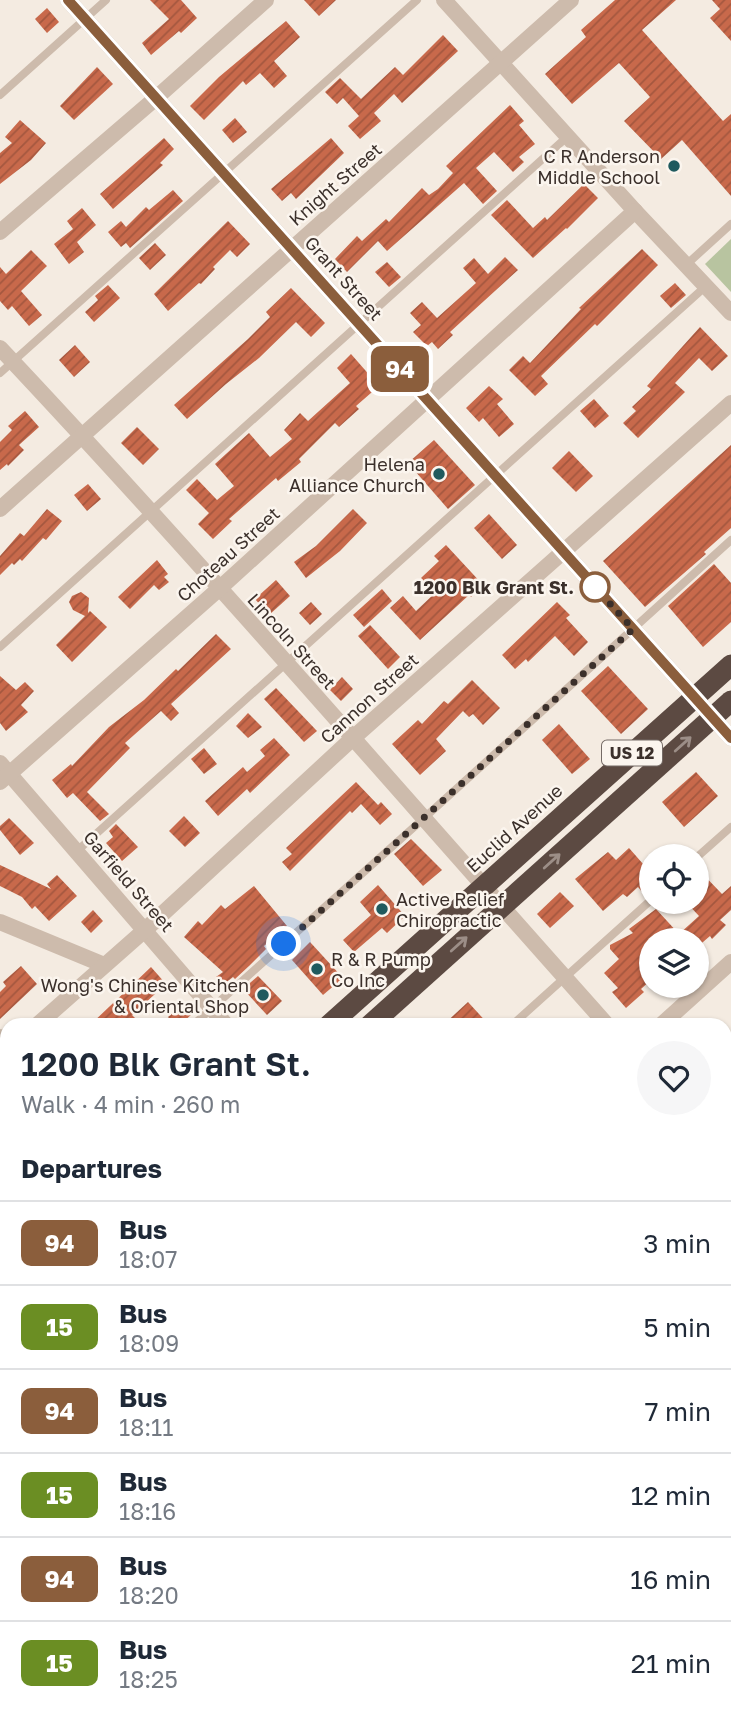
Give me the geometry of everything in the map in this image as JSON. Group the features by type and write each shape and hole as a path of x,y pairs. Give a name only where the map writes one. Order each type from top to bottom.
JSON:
{"highway":[{"name":"Euclid Avenue","path":"337,1018 731,665"},
{"name":"US 12","path":"378,1018 731,701"}],"street":[{"name":"Grant Street","path":"68,0 731,738"},
{"path":"0,232 265,0"},
{"path":"444,0 731,313"},
{"name":"Knight Street","path":"0,509 571,0"},
{"name":"Choteau Street","path":"3,773 220,588 635,211"},
{"name":"Lincoln Street","path":"0,348 220,588 482,887 601,1018"},
{"name":"Cannon Street","path":"45,1018 146,929 353,738 731,403"},
{"name":"Garfield Street","path":"3,773 77,850 221,1018"},
{"path":"0,922 104,965"},
{"path":"669,1018 731,962"}],"lane":[{"path":"0,95 106,0"},
{"path":"0,373 417,0"},
{"path":"0,647 567,137"},
{"path":"686,265 731,224"},
{"path":"77,850 706,286"},
{"path":"201,1018 731,540"},
{"path":"709,846 731,827"},
{"path":"520,1018 639,911"}],"green space":[{"path":"731,239 731,292 705,264"}],"building":[{"path":"150,0 181,0 197,18 151,55 142,43 169,19"},
{"path":"304,0 336,0 319,16"},
{"path":"615,0 676,0 642,30 723,121 731,114 731,196 682,140 661,159 624,121 650,97 619,63 572,104 545,74 586,37 581,30"},
{"path":"712,0 731,0 731,41 710,18 720,9"},
{"path":"47,8 59,22 47,33 35,19"},
{"path":"286,21 300,37 274,61 287,76 274,88 260,73 246,85 243,81 204,120 190,106 219,77"},
{"path":"443,35 458,51 402,103 394,94 374,113 381,121 360,139 348,126 359,116 343,98 337,104 325,92 340,78 361,99 395,67 403,75"},
{"path":"97,67 113,84 74,120 60,106"},
{"path":"510,105 524,121 519,125 535,144 519,157 524,162 513,172 494,152 476,168 497,191 483,204 464,183 387,251 378,241 347,272 335,259 357,236 362,241 386,219 389,222 422,188 429,195 438,189 453,173 446,166"},
{"path":"235,118 247,132 233,143 222,130"},
{"path":"20,120 46,143 31,160 0,184 0,153 12,143 5,137"},
{"path":"164,138 174,149 160,163 163,165 113,209 100,194"},
{"path":"331,138 344,153 296,199 291,193 282,201 271,189"},
{"path":"584,184 598,198 533,258 491,215 507,200 533,228 545,217 547,220"},
{"path":"173,190 183,201 130,248 126,243 121,247 108,232 121,221 126,227 146,207 149,210"},
{"path":"82,208 96,225 77,242 84,252 69,264 54,244 73,229 67,221"},
{"path":"228,221 250,244 237,257 230,250 201,284 168,311 154,294"},
{"path":"155,243 166,255 150,270 139,258"},
{"path":"642,249 658,265 597,326 595,324 541,376 548,384 535,396 509,370 523,356 530,363 581,309 579,308"},
{"path":"31,250 47,266 21,291 42,315 29,326 12,306 8,310 0,301 0,267 6,274"},
{"path":"505,257 518,270 450,332 453,335 438,349 432,342 427,346 413,332 421,325 410,313 422,302 437,318 476,283 463,268 474,258 488,274"},
{"path":"387,262 401,277 389,287 375,272"},
{"path":"675,283 686,295 671,308 660,296"},
{"path":"108,285 120,298 94,322 85,312 98,300 95,296"},
{"path":"291,288 325,323 311,337 296,322 259,358 187,419 174,405 270,317 266,312"},
{"path":"700,327 728,356 712,371 699,358 675,383 685,392 638,438 623,423 636,411 632,407 651,389 647,386"},
{"path":"75,345 90,362 74,377 59,360"},
{"path":"351,354 379,386 356,406 359,409 339,427 335,423 299,459 301,462 278,481 276,478 229,519 232,521 213,539 198,524 209,513 186,490 197,479 217,500 234,486 215,464 249,433 270,457 292,439 284,430 300,413 308,421 350,383 337,368"},
{"path":"489,386 503,399 497,404 514,424 499,437 483,418 479,422 466,408"},
{"path":"594,399 609,416 595,428 580,411"},
{"path":"25,411 39,427 19,445 24,450 0,470 0,442 12,430 8,426"},
{"path":"137,427 159,449 143,465 121,443"},
{"path":"434,440 475,485 448,509 408,463"},
{"path":"731,445 731,528 704,552 706,554 645,607 603,561"},
{"path":"569,451 593,476 576,492 552,468"},
{"path":"88,484 101,499 87,511 74,495"},
{"path":"47,509 62,521 46,540 43,538 22,561 20,559 14,565 12,563 0,575 0,556 20,533 24,536"},
{"path":"353,509 367,523 340,551 306,578 294,562 316,546"},
{"path":"489,514 517,545 502,559 474,528"},
{"path":"446,545 484,586 471,597 469,595 420,640 390,608 403,596 416,611 435,593 421,578 439,561 434,556"},
{"path":"157,560 168,574 164,577 169,582 159,590 154,585 130,609 118,597"},
{"path":"714,564 731,583 731,622 703,647 668,606"},
{"path":"276,580 290,596 269,615 255,599"},
{"path":"382,589 392,601 364,627 353,615"},
{"path":"81,592 89,598 88,613 90,611 107,627 72,662 56,645 85,616 73,610 69,602 72,596"},
{"path":"311,602 322,614 310,625 299,613"},
{"path":"557,602 570,615 566,618 588,642 574,656 555,636 528,662 526,659 515,669 502,655"},
{"path":"370,625 400,657 388,669 358,636"},
{"path":"216,634 231,649 171,704 179,713 171,721 161,711 125,743 130,748 87,792 109,814 100,821 73,793 67,798 52,780 71,764 72,766 109,727 144,700 176,669 178,671"},
{"path":"608,666 648,709 621,734 581,691"},
{"path":"0,676 16,690 25,682 34,691 21,705 28,712 6,731 0,723"},
{"path":"342,677 353,689 341,701 330,690"},
{"path":"472,680 500,708 483,725 473,714 469,717 463,711 436,739 446,751 420,775 392,744 418,720 422,724 444,701 448,704"},
{"path":"276,688 317,731 304,742 264,699"},
{"path":"248,713 262,727 248,738 236,726"},
{"path":"559,724 590,759 572,774 542,740"},
{"path":"274,738 290,755 250,793 247,789 218,816 205,801 243,767 247,772 265,756 260,750"},
{"path":"204,748 217,764 204,774 191,759"},
{"path":"696,772 718,796 684,827 662,802"},
{"path":"356,782 378,805 381,802 392,814 380,825 361,804 352,813 350,811 290,871 282,862 292,854 286,848"},
{"path":"184,816 200,833 185,847 169,831"},
{"path":"9,818 34,843 20,855 0,830 0,826"},
{"path":"116,824 138,847 122,861 106,843 113,837 109,831"},
{"path":"411,839 442,870 423,886 394,854"},
{"path":"629,848 639,859 639,888 627,897 623,894 603,911 575,879 608,852 616,860"},
{"path":"0,865 51,889 47,884 57,875 77,896 49,921 35,906 32,909 22,897 0,886"},
{"path":"709,880 722,894 731,886 731,910 720,920 726,925 712,939 709,937 709,928 686,928 699,916 697,914 709,914"},
{"name":"Active Relief Chiropractic","path":"378,885 405,916 387,933 382,928 354,952 343,940 371,915 360,902"},
{"path":"254,886 287,926 264,946 266,949 235,979 233,977 223,985 216,977 223,972 184,937 198,921 202,925 221,905 225,909"},
{"path":"560,892 574,906 550,928 537,914"},
{"path":"93,910 103,921 91,933 81,922"},
{"path":"649,914 661,914 673,928 639,928 639,996 626,1008 612,992 618,988 604,973 619,959 610,949 610,945 633,933 629,929"},
{"name":"R & R Pump Co Inc","path":"310,942 343,978 323,995 292,960"},
{"path":"21,966 37,984 0,1018 0,992 6,986 3,982"},
{"path":"151,967 166,984 132,1015 135,1018 97,1018"},
{"name":"Wong's Chinese Kitchen & Oriental Shop","path":"258,976 282,1001 267,1015 243,989"},
{"path":"468,1002 483,1018 451,1018"},
{"path":"184,1003 193,1013 188,1018 168,1017"}],"bus line":[{"name":"94","path":"68,0 731,738"}],"place":[{"name":"C R Anderson Middle School","path":"674,166"},
{"name":"Helena Alliance Church","path":"439,474"},
{"name":"1200 Blk Grant St.","path":"595,587"},
{"name":"Active Relief Chiropractic","path":"382,909"},
{"name":"R & R Pump Co Inc","path":"317,969"},
{"name":"Wong's Chinese Kitchen & Oriental Shop","path":"263,995"}],"route":[{"path":"284,944 633,629 595,587"}]}
